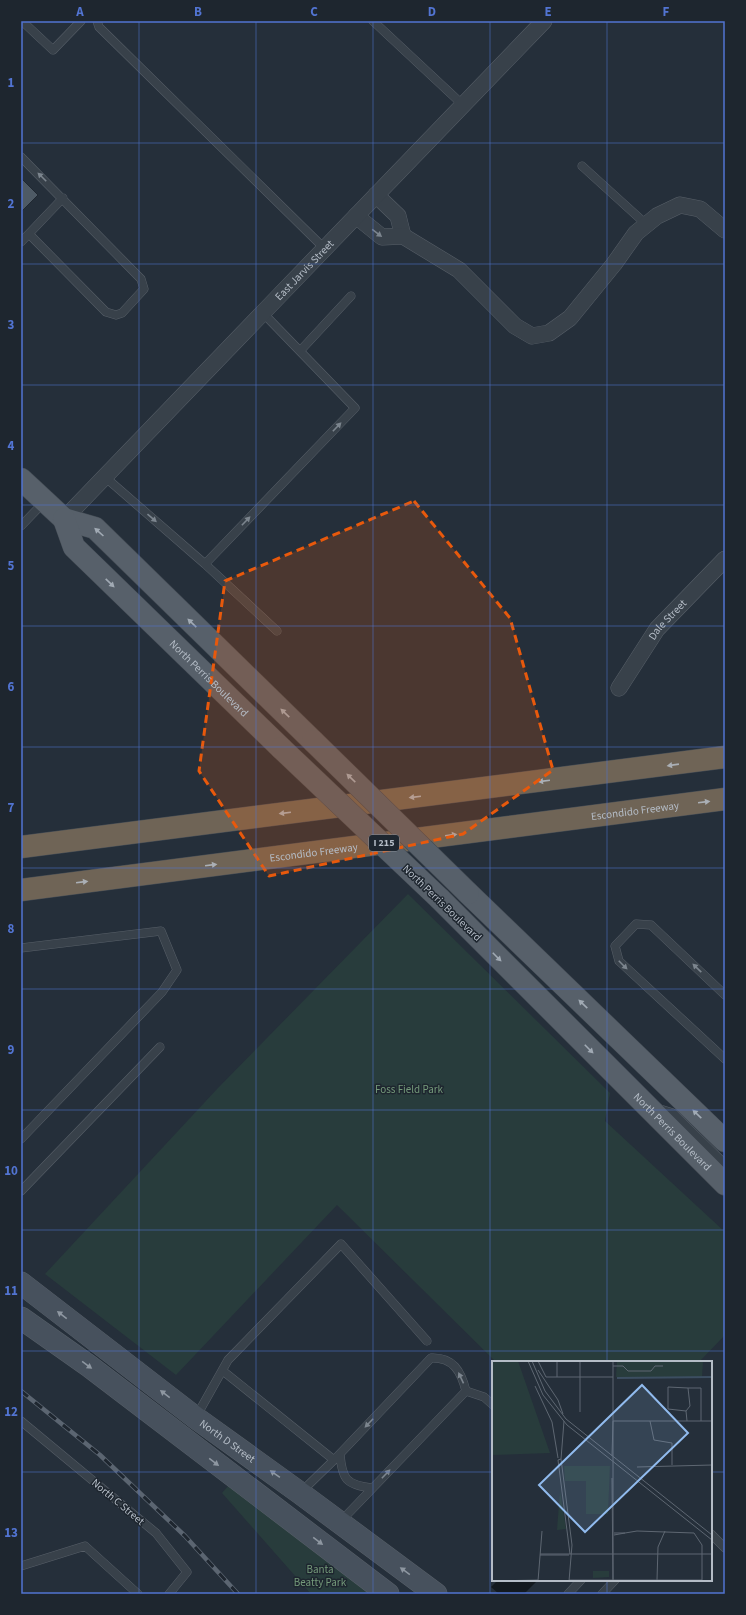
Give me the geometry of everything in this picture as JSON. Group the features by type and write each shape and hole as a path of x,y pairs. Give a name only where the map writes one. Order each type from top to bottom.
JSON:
{"highway":[{"path":"21,847 725,758"},
{"name":"Escondido Freeway","path":"21,890 725,799"}],"main road":[{"name":"North Perris Boulevard","path":"21,479 64,519 95,528 468,893 725,1141"},
{"name":"North Perris Boulevard","path":"64,519 74,547 440,900 725,1184"},
{"name":"North D Street","path":"21,1283 196,1418 300,1492 339,1523 436,1594"},
{"path":"21,1318 89,1366 388,1594"},
{"path":"183,1439 196,1418"}],"street":[{"name":"East Jarvis Street","path":"64,519 544,21"},
{"path":"376,195 398,216 403,236"},
{"path":"356,216 382,237 403,236 458,270 515,326 532,336 549,333 570,318 614,264 636,233 657,216 680,205 700,209 725,230"},
{"name":"Dale Street","path":"619,688 657,629 725,559"}],"lane":[{"path":"22,21 52,50 81,21"},
{"path":"97,21 99,27 325,249"},
{"path":"373,21 463,105"},
{"path":"21,156 141,279 144,289 122,313 116,315 106,312 29,234"},
{"path":"582,166 647,225"},
{"path":"21,242 63,198"},
{"path":"300,351 351,296"},
{"path":"205,564 355,408 263,313"},
{"path":"105,477 205,564 277,631"},
{"path":"21,526 44,502"},
{"path":"725,995 651,925 636,924 615,946 619,961 725,1059"},
{"path":"21,948 161,932 177,970 162,992 21,1139"},
{"path":"21,1191 160,1047"},
{"path":"645,1105 673,1113 725,1164"},
{"path":"196,1418 228,1360 341,1244 427,1341"},
{"path":"300,1492 337,1457 431,1358 442,1358 453,1364 463,1377 466,1391"},
{"path":"223,1371 337,1457 341,1470 348,1480 358,1487 372,1488"},
{"path":"466,1391 484,1397 492,1404"},
{"path":"339,1523 466,1391"},
{"name":"North C Street","path":"21,1421 156,1533 187,1572 169,1594"},
{"path":"712,1535 725,1548"},
{"path":"21,1566 85,1546 138,1594"},
{"path":"568,1594 580,1581"},
{"path":"602,1594 614,1581"}],"highlighted area":[{"path":"414,501 510,618 553,770 463,834 269,876 199,771 225,581"}],"green space":[{"name":"Foss Field Park","path":"408,894 610,1093 605,1121 725,1232 725,1335 700,1361 495,1361 337,1205 176,1375 45,1274 218,1088"},
{"name":"Banta Beatty Park","path":"229,1485 374,1594 311,1594 222,1493"}],"building":[{"path":"21,178 38,195 21,212"}],"railway":[{"path":"21,1391 100,1455 185,1536 238,1594"}]}
